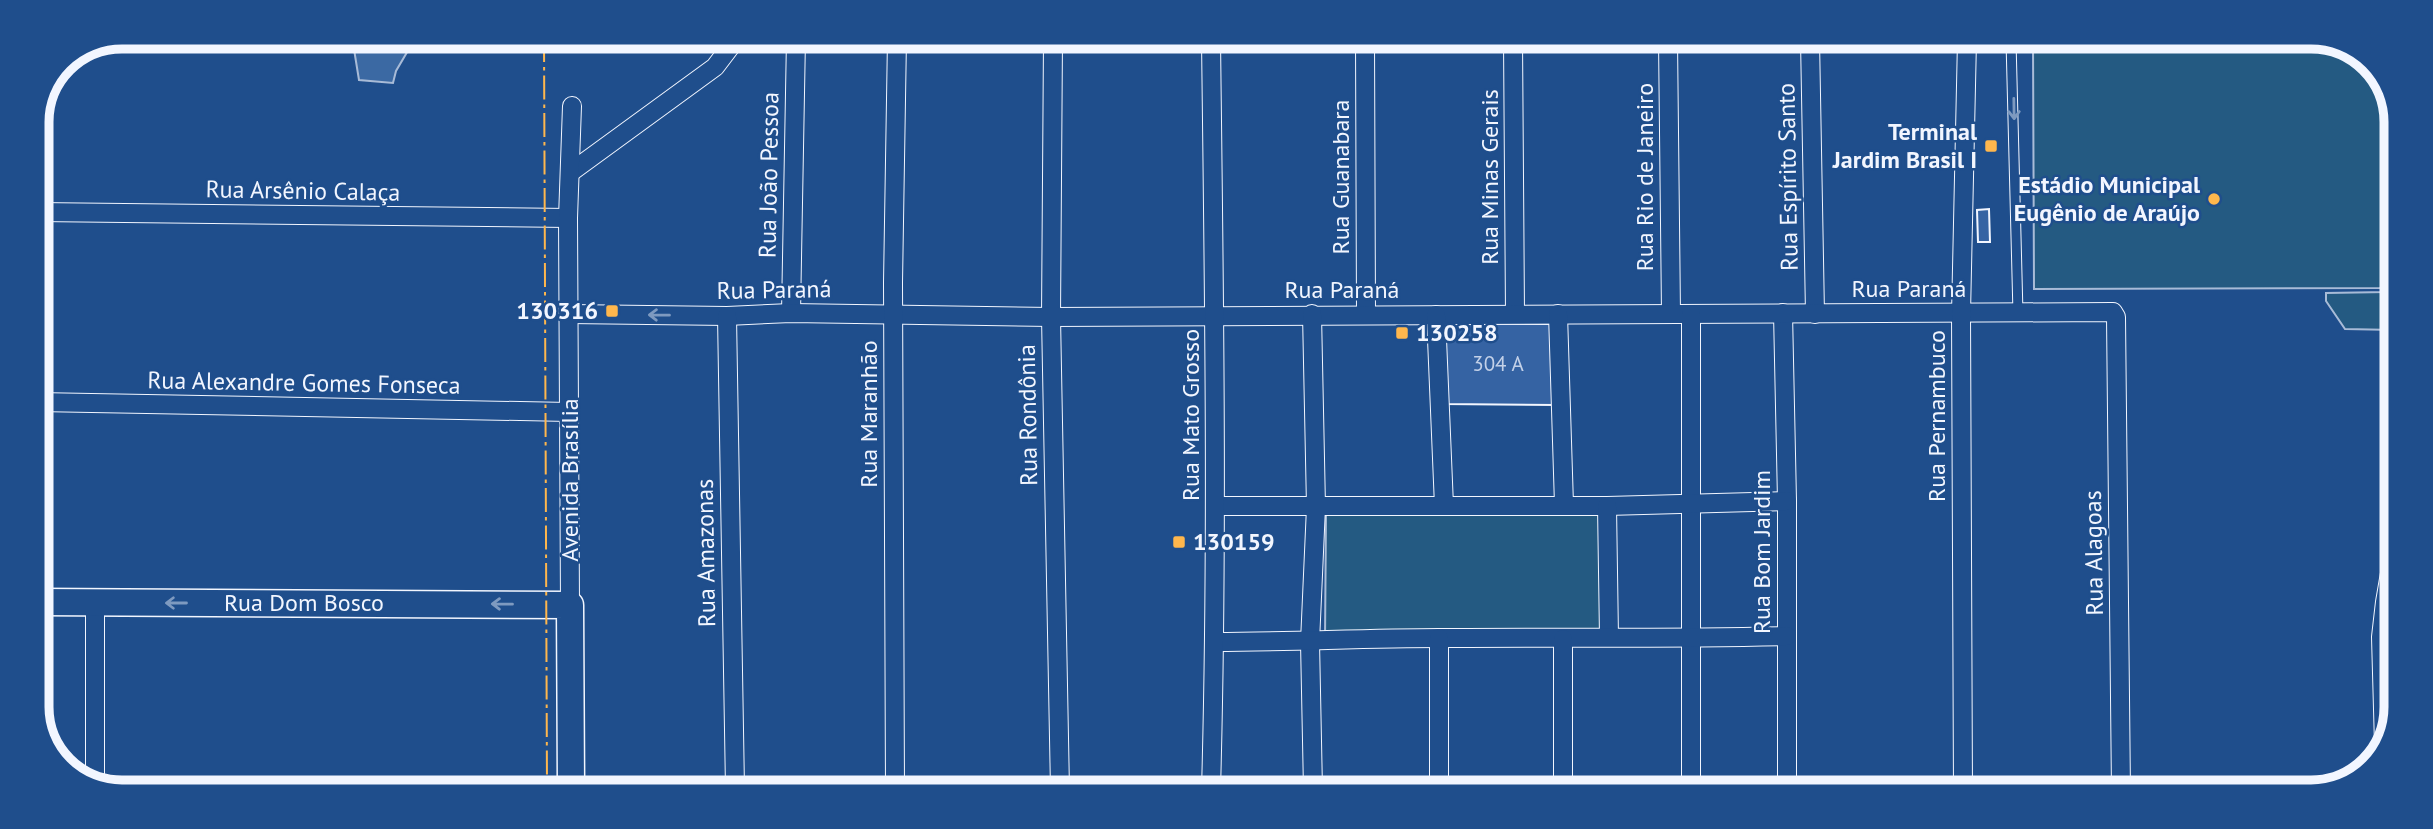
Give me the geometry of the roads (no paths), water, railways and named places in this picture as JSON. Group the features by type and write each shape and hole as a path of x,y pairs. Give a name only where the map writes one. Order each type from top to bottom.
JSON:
{"street":[{"path":"571,172 715,67 729,49"},
{"name":"Rua João Pessoa","path":"791,313 796,49"},
{"name":"Rua Maranhão","path":"895,780 894,314 897,49"},
{"name":"Rua Rondônia","path":"1053,49 1051,317 1060,780"},
{"name":"Rua Mato Grosso","path":"1211,49 1216,506 1211,780"},
{"name":"Rua Guanabara","path":"1365,49 1366,314"},
{"name":"Rua Minas Gerais","path":"1513,49 1515,314"},
{"name":"Rua Rio de Janeiro","path":"1668,49 1671,314"},
{"name":"Rua Espírito Santo","path":"1810,49 1815,314"},
{"name":"Rua Pernambuco","path":"1963,780 1961,314 1968,49"},
{"name":"Avenida Brasília","path":"571,780 568,218 572,106"},
{"name":"Rua Arsênio Calaça","path":"49,212 568,218"},
{"name":"Rua Paraná","path":"569,314 727,316 791,313 1051,317 2115,313"},
{"name":"Rua Bom Jardim","path":"1783,313 1787,501 1787,780"},
{"name":"Rua Alagoas","path":"2115,313 2121,780"},
{"path":"1312,314 1317,507 1310,642 1313,780"},
{"path":"1558,314 1564,505"},
{"path":"1691,314 1691,780"},
{"path":"1436,315 1444,506"},
{"name":"Rua Amazonas","path":"727,316 735,780"},
{"name":"Rua Alexandre Gomes Fonseca","path":"49,402 569,412"},
{"path":"1216,506 1607,506 1787,501"},
{"path":"1607,506 1609,638"},
{"name":"Rua Dom Bosco","path":"49,602 570,605"},
{"path":"94,603 95,774"},
{"path":"2383,715 2381,637 2384,611"},
{"path":"1215,642 1787,636"},
{"path":"1438,780 1439,638"},
{"path":"1563,639 1563,780"}],"lane":[{"path":"2011,49 2018,314"}],"place":[{"name":"Terminal Jardim Brasil I","path":"1991,146"},
{"name":"Estádio Municipal Eugênio de Araújo","path":"2214,199"},
{"name":"130316","path":"612,311"},
{"name":"130258","path":"1402,333"},
{"name":"130159","path":"1179,542"}]}
